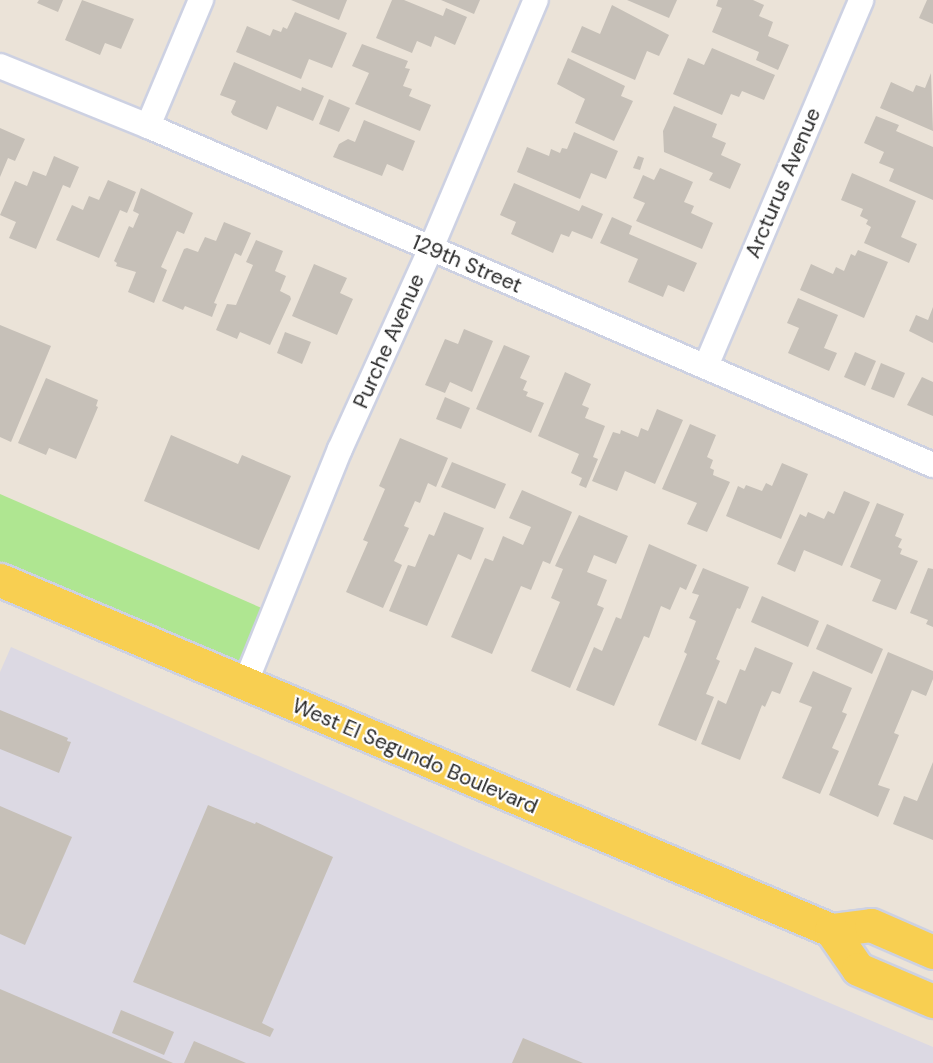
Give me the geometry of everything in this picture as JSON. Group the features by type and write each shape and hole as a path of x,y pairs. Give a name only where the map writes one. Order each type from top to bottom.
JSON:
{"main road":[{"name":"West El Segundo Boulevard","path":"1,583 831,930 871,925 933,952"},
{"path":"831,930 858,969 933,1001"}],"street":[{"path":"148,126 201,0"},
{"name":"Purche Avenue","path":"245,684 340,449 431,248 536,0"},
{"name":"Arcturus Avenue","path":"706,366 861,0"},
{"name":"129th Street","path":"0,66 148,126 933,465"}],"shaded area":[{"path":"11,647 464,847 933,1047 933,1063 0,1063 0,672"}],"green space":[{"path":"0,494 273,613 245,684 0,580"}],"building":[{"path":"39,0 63,0 58,12 37,3"},
{"path":"82,0 134,19 121,49 105,43 100,55 65,40"},
{"path":"291,0 347,0 339,20"},
{"path":"392,0 404,0 443,16 446,8 467,17 455,45 435,36 431,47 417,41 412,53 376,38"},
{"path":"441,0 480,0 474,14"},
{"path":"627,0 677,0 669,18"},
{"path":"718,0 753,0 764,5 759,16 773,22 768,36 789,45 778,70 756,60 759,52 712,32 722,8 716,6"},
{"path":"927,0 933,0 933,24 919,18"},
{"path":"612,5 669,35 659,56 647,51 635,80 571,52 582,26 600,34"},
{"path":"295,12 347,33 332,68 309,59 301,79 236,52 247,26 270,36 273,29 281,32 283,27 287,29"},
{"path":"362,44 408,61 405,68 410,69 403,86 412,89 409,96 431,105 420,131 355,104 369,73 352,66"},
{"path":"712,48 775,75 764,100 742,91 739,97 731,94 722,115 673,94 688,58 704,65"},
{"path":"568,58 625,86 621,96 633,101 614,141 575,123 585,99 557,84"},
{"path":"234,62 301,91 302,87 324,96 313,121 277,106 267,130 233,115 231,112 236,101 220,95"},
{"path":"931,73 933,131 880,108 891,82 913,92 916,85 925,88"},
{"path":"329,99 350,108 339,132 319,124"},
{"path":"674,106 717,124 712,137 726,143 721,155 741,164 730,189 709,180 713,173 664,152 663,131"},
{"path":"876,116 899,125 896,131 933,147 933,200 889,181 894,169 879,163 884,152 864,143"},
{"path":"364,120 415,141 403,171 387,164 382,176 333,157 339,144 348,139 355,142"},
{"path":"0,128 25,139 15,161 8,158 0,177"},
{"path":"574,132 618,151 606,179 591,173 580,199 517,172 527,147 549,156 551,149 560,153 562,148 567,149"},
{"path":"54,156 79,167 70,188 63,185 36,249 9,238 16,222 0,215 15,181 27,186 33,171 46,176"},
{"path":"638,156 644,158 640,170 633,168"},
{"path":"660,168 693,182 684,202 694,206 691,213 713,223 702,249 636,221 645,203 633,198 643,175 654,180"},
{"path":"852,173 916,201 901,237 917,244 909,263 864,243 871,227 866,224 868,220 860,216 863,209 841,200"},
{"path":"108,180 136,192 127,213 120,210 99,258 56,240 72,205 83,210 89,196 99,200"},
{"path":"514,183 579,211 582,205 603,214 592,239 572,231 569,237 561,234 553,253 511,234 516,222 500,215"},
{"path":"141,188 193,213 184,234 177,231 161,267 167,270 154,303 128,292 136,272 116,266 117,263 114,261 129,226 133,228 139,214 133,211"},
{"path":"612,217 632,226 629,234 697,263 684,292 668,285 663,297 628,282 638,259 600,243"},
{"path":"224,222 251,233 241,256 235,253 214,303 217,304 212,317 185,306 183,310 162,301 184,249 198,252 205,237 216,241"},
{"path":"256,240 283,251 275,271 286,276 280,291 290,296 291,299 270,345 240,332 237,339 216,330 227,304 236,305 253,265 246,262"},
{"path":"858,250 888,262 864,318 800,290 811,264 833,274 836,267 844,271 851,254 855,256"},
{"path":"314,264 347,278 340,293 353,299 337,335 292,316"},
{"path":"798,298 838,315 824,348 837,353 829,371 788,353 799,328 787,323"},
{"path":"933,307 933,343 909,331 916,315 928,320"},
{"path":"0,325 51,346 11,442 0,437"},
{"path":"464,329 493,341 472,392 450,382 445,393 425,385 445,339 458,344"},
{"path":"285,332 311,342 302,364 277,353"},
{"path":"504,345 530,356 520,378 527,381 523,390 528,392 526,396 544,403 531,433 476,409"},
{"path":"855,352 876,361 865,386 844,377"},
{"path":"881,363 905,373 894,398 871,389"},
{"path":"565,372 591,384 582,405 589,408 585,418 605,426 593,457 598,459 586,488 579,485 582,478 571,473 579,454 538,436"},
{"path":"922,377 933,382 933,416 907,405"},
{"path":"46,378 98,400 96,406 98,407 76,459 49,448 46,455 18,443"},
{"path":"445,397 470,408 461,429 436,419"},
{"path":"657,409 683,420 655,484 625,471 617,491 592,481 613,432 620,434 621,430 638,437 641,428 648,431"},
{"path":"690,424 716,435 707,457 713,460 710,468 714,470 713,475 730,482 707,532 687,524 697,503 662,489"},
{"path":"171,435 238,464 242,455 291,476 259,550 144,501"},
{"path":"400,438 448,458 436,487 428,483 420,503 415,501 404,526 409,528 394,561 402,565 383,608 346,592 368,542 363,540 385,489 379,486"},
{"path":"452,462 506,484 495,509 441,487"},
{"path":"782,463 808,474 781,539 726,516 738,486 744,489 746,485 762,491 766,483 772,486"},
{"path":"522,490 572,512 550,564 543,561 531,590 521,586 492,654 451,637 485,558 493,561 503,536 523,545 531,527 509,518"},
{"path":"844,491 870,502 842,566 804,550 795,572 777,564 800,514 806,517 808,512 824,519 828,511 834,514"},
{"path":"877,503 904,514 895,536 902,539 898,547 902,549 900,554 918,561 896,610 872,601 881,580 850,567"},
{"path":"444,512 484,528 471,560 458,554 427,626 389,611 408,565 415,567 429,534 434,536"},
{"path":"579,515 628,536 616,564 594,555 587,572 607,580 597,605 604,608 570,688 531,671 560,602 551,598 563,569 555,566"},
{"path":"649,544 697,565 686,590 680,587 670,610 661,606 649,638 644,636 614,706 576,690 594,647 602,651 616,617 621,619"},
{"path":"703,568 749,587 740,609 737,608 716,659 720,661 706,694 714,697 696,741 658,725 687,654 684,652 696,621 689,618 699,595 692,593"},
{"path":"928,568 933,569 933,627 926,624 928,620 910,613"},
{"path":"762,596 819,621 808,647 751,622"},
{"path":"827,624 883,649 872,674 816,649"},
{"path":"755,647 793,663 780,694 772,691 765,707 762,705 740,760 701,744 718,700 726,704 740,669 745,671"},
{"path":"888,652 933,671 933,679 926,696 912,690 894,733 899,735 878,785 890,789 878,817 829,795"},
{"path":"813,671 852,688 842,712 847,714 832,748 839,751 820,794 782,778 812,707 799,702"},
{"path":"0,710 68,738 67,741 71,742 59,773 0,749"},
{"path":"933,762 933,840 893,824 904,796 917,801"},
{"path":"208,805 255,824 256,822 333,857 262,1023 274,1029 270,1037 133,982"},
{"path":"0,806 72,837 25,945 0,934"},
{"path":"0,989 173,1063 0,1063"},
{"path":"121,1010 174,1032 164,1055 112,1033"},
{"path":"523,1038 583,1063 512,1063"},
{"path":"194,1041 246,1063 184,1063"}]}
